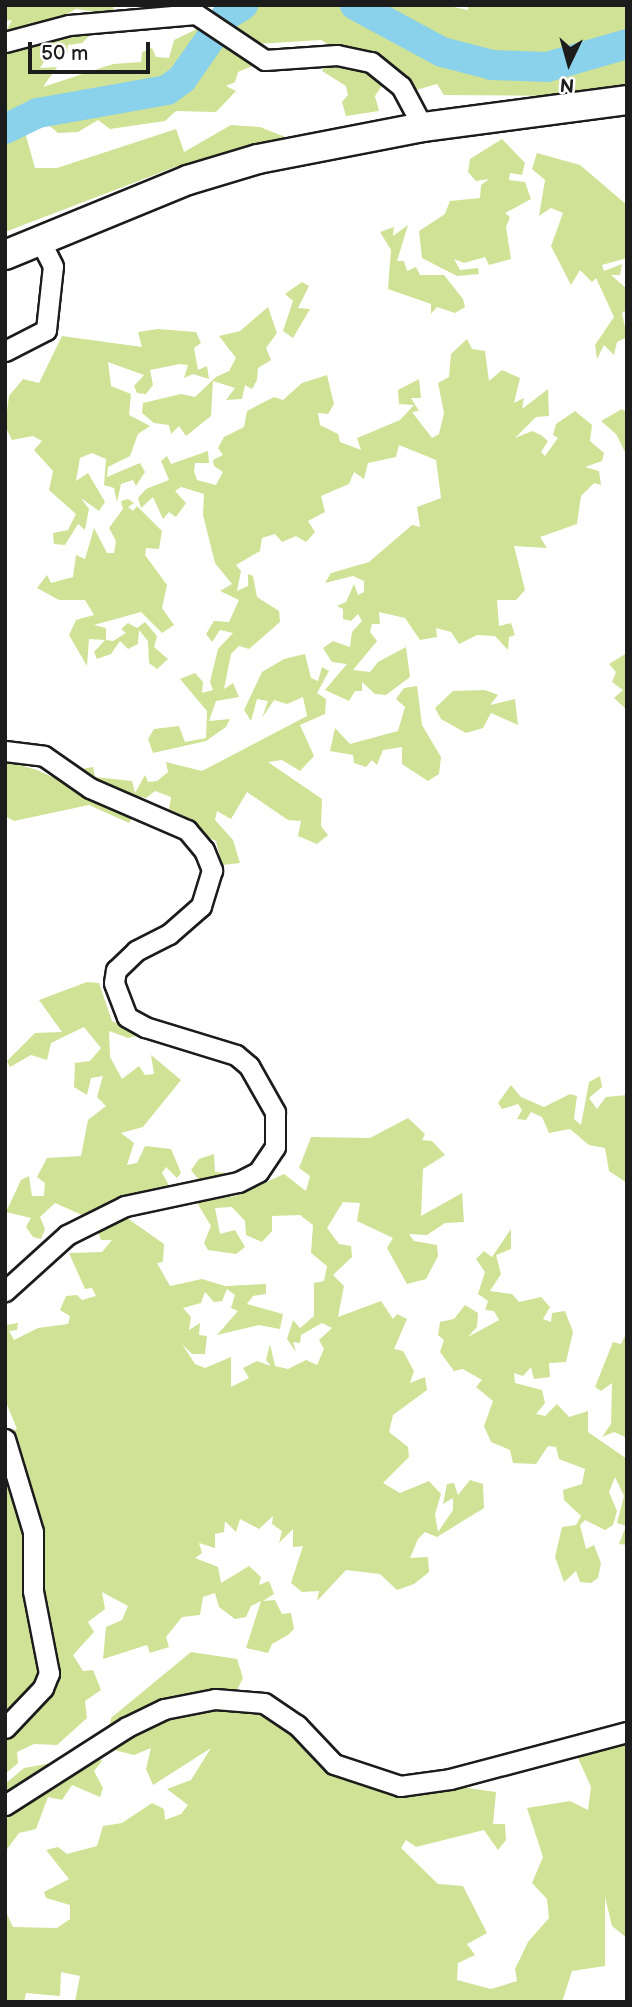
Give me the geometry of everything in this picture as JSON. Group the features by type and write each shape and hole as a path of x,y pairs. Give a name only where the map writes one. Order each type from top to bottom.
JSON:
{"main road":[{"path":"5,255 188,180 258,159 423,127 627,100"}],"street":[{"path":"5,43 69,25 198,10 236,44 265,60 337,55 371,62 401,86 423,127"},
{"path":"5,351 46,330 53,266 40,240"},
{"path":"5,751 44,756 90,788 187,830 204,850 212,870 201,906 169,934 136,951 116,970 114,983 127,1017 145,1027 236,1055 249,1066 275,1112 275,1147 258,1172 238,1182 125,1206 67,1235 5,1291"},
{"path":"5,1439 33,1532 33,1591 49,1673 43,1688 5,1728"},
{"path":"5,1805 127,1727 164,1710 215,1699 264,1703 297,1725 334,1764 400,1786 450,1779 627,1732"}],"green space":[{"path":"5,5 112,5 117,15 76,9 40,29 27,26 25,36 5,33 12,20 5,21"},
{"path":"214,5 444,5 468,10 468,5 627,5 627,91 601,96 444,95 437,84 416,90 393,69 375,96 379,111 346,116 342,102 348,95 346,86 322,71 338,50 321,40 256,44 216,15"},
{"path":"199,28 255,65 238,72 235,82 226,86 236,91 216,112 176,111 165,121 110,129 98,120 78,132 58,133 41,119 23,125 35,168 57,168 176,129 184,152 231,125 260,127 293,140 175,167 5,232 5,46 69,29 92,33 82,43 68,45 67,54 49,54 40,68 57,67 43,87 113,64 141,62 142,52 152,48 156,57 169,58 174,40"},
{"path":"502,139 525,163 522,175 510,173 509,180 525,182 531,199 505,213 510,217 506,227 511,259 489,265 485,257 464,263 454,259 460,270 478,268 479,274 457,276 422,258 419,231 445,214 450,201 480,198 481,185 489,179 476,181 468,172 470,159"},
{"path":"537,153 580,165 627,205 627,258 602,265 604,271 622,264 620,275 611,275 627,289 627,310 622,313 627,337 617,342 614,355 604,345 597,359 595,345 614,317 596,278 592,282 580,270 571,285 551,246 563,213 551,208 539,216 545,180 532,169"},
{"path":"408,225 397,261 404,261 407,271 416,267 420,275 444,275 463,299 465,307 455,313 437,307 431,314 431,304 388,289 391,250 380,232 394,227 393,236"},
{"path":"302,282 309,286 298,308 310,309 293,338 283,331 293,301 285,294"},
{"path":"268,307 277,333 266,348 271,360 258,368 257,380 252,389 245,385 242,399 226,400 235,388 213,381 211,416 186,436 179,426 171,434 169,425 154,423 142,413 143,403 181,394 195,397 216,377 229,371 236,358 219,336 240,331"},
{"path":"158,329 196,332 201,343 194,348 198,370 207,366 209,379 193,374 184,378 188,365 180,364 150,370 153,385 146,394 137,393 134,386 144,375 108,362 111,386 131,394 129,415 150,426 138,434 130,456 108,467 107,477 140,463 145,472 136,486 133,480 121,484 117,502 114,488 104,485 106,459 92,453 80,458 76,481 88,473 105,502 99,511 81,498 89,509 85,530 78,524 65,545 54,544 53,533 68,530 76,514 49,490 53,471 34,450 42,441 33,436 12,440 5,426 9,396 23,379 39,383 62,336 142,347 138,332"},
{"path":"467,339 472,349 485,351 489,381 502,370 520,378 514,403 524,398 522,409 548,389 549,416 536,417 515,438 532,431 541,435 548,441 541,452 545,456 558,438 553,435 556,424 575,411 592,425 590,441 604,453 602,461 585,467 599,471 601,485 594,483 581,496 577,524 540,537 547,548 514,546 525,590 516,600 497,600 499,626 511,623 515,635 509,637 508,650 495,636 477,635 459,644 451,632 436,628 437,637 420,640 405,618 379,612 380,624 372,624 370,632 377,641 353,670 370,672 378,662 406,647 410,677 386,695 375,694 362,682 362,691 355,691 349,701 325,690 347,664 332,662 323,648 333,641 350,647 352,632 362,621 358,614 351,621 343,619 343,609 337,606 346,602 354,584 358,595 364,592 364,581 353,576 325,583 331,573 369,562 412,525 420,527 417,507 441,498 436,460 399,445 396,457 368,463 364,479 354,472 349,484 321,496 325,512 308,521 315,532 306,542 296,536 282,542 275,534 262,538 260,551 236,565 241,571 237,591 248,586 248,574 253,576 257,597 279,611 280,622 249,649 239,646 231,654 224,689 233,683 239,697 216,701 209,721 230,719 226,727 206,741 153,753 148,739 154,729 179,726 185,742 206,738 207,711 180,679 195,673 203,682 202,693 213,690 210,682 218,649 233,633 220,630 212,642 206,634 214,621 229,622 239,600 220,591 232,584 215,563 203,515 204,494 181,487 175,491 186,503 176,517 169,512 163,519 153,497 141,508 138,498 146,489 169,480 161,461 167,456 171,464 208,451 209,463 195,463 194,471 197,480 216,485 223,472 214,466 213,460 223,455 218,448 224,437 244,427 247,411 274,397 283,400 302,383 327,375 334,404 328,414 318,413 320,425 338,434 340,442 361,450 357,438 400,420 414,405 399,404 398,390 419,379 421,398 411,398 419,411 412,412 432,438 439,434 444,413 438,383 449,377 451,354"},
{"path":"622,409 627,413 627,456 616,434 601,421"},
{"path":"128,499 134,503 128,507 133,511 137,506 162,531 159,549 146,548 145,555 167,585 162,608 174,625 162,633 141,612 94,625 106,628 106,640 113,641 126,633 121,629 128,623 137,628 145,622 157,636 154,647 168,659 157,669 149,663 148,641 139,630 138,644 128,649 120,641 111,654 97,659 94,652 105,640 89,639 87,666 69,635 76,620 94,615 85,600 59,600 37,588 47,575 51,583 73,577 76,555 85,559 94,528 107,553 114,553 116,541 109,528 123,509 121,501"},
{"path":"627,653 627,710 614,698 623,690 612,682 616,672 609,664"},
{"path":"305,654 311,678 318,681 322,667 329,671 317,693 326,699 325,714 300,725 314,756 300,771 282,760 268,762 322,799 321,826 328,835 317,844 298,836 301,821 288,820 247,792 231,819 217,811 215,820 233,840 240,863 222,865 216,841 197,832 195,821 169,809 171,797 155,791 146,798 126,794 83,778 82,769 93,767 95,777 132,781 135,793 145,775 148,782 157,781 168,772 166,762 202,771 307,716 303,697 287,704 274,700 262,718 268,701 257,699 251,721 244,710 262,672 284,659"},
{"path":"417,686 422,725 441,757 439,774 428,781 402,764 402,747 383,750 377,765 372,760 366,767 354,763 353,755 330,751 335,728 350,744 398,731 405,707 396,699 404,688"},
{"path":"485,690 498,695 490,705 515,699 518,725 491,713 483,728 466,733 441,719 435,708 453,691"},
{"path":"5,761 37,770 134,814 129,823 89,805 14,821 5,816"},
{"path":"87,982 99,983 112,1021 141,1035 128,1038 109,1031 110,1057 122,1079 139,1066 145,1075 154,1074 151,1055 181,1080 143,1127 121,1133 134,1143 127,1165 137,1163 145,1146 171,1149 181,1173 177,1178 166,1167 162,1173 171,1189 82,1215 55,1203 40,1217 45,1229 41,1239 33,1237 26,1227 31,1218 6,1212 21,1180 29,1176 32,1196 44,1196 45,1183 37,1177 47,1158 81,1156 88,1120 106,1106 97,1097 103,1076 91,1078 87,1095 74,1087 75,1063 90,1061 101,1048 84,1027 51,1043 47,1060 31,1055 10,1067 7,1061 35,1033 62,1032 39,1000"},
{"path":"600,1076 602,1087 589,1098 597,1109 606,1097 627,1095 627,1183 609,1171 605,1148 589,1145 570,1129 549,1133 542,1117 531,1112 526,1120 517,1119 522,1110 518,1104 502,1109 498,1103 511,1085 521,1097 544,1107 570,1094 577,1096 574,1119 581,1125 589,1082"},
{"path":"408,1118 425,1134 422,1140 432,1141 445,1155 423,1169 421,1216 462,1193 464,1222 445,1223 427,1235 409,1234 414,1241 437,1245 438,1256 426,1279 407,1284 387,1248 393,1238 357,1221 360,1203 343,1202 327,1228 339,1244 351,1246 352,1257 333,1275 344,1286 338,1317 381,1301 393,1319 397,1314 407,1319 394,1349 403,1351 414,1371 410,1383 425,1377 427,1390 393,1415 389,1432 408,1447 409,1457 383,1483 400,1493 429,1481 441,1494 435,1514 438,1532 453,1510 453,1498 443,1504 447,1484 454,1483 458,1495 470,1480 483,1484 484,1508 437,1537 425,1532 418,1539 410,1558 428,1557 429,1572 414,1584 397,1590 380,1574 346,1570 317,1601 319,1591 302,1592 291,1583 303,1546 293,1547 293,1529 279,1543 282,1531 272,1524 273,1516 259,1529 240,1519 236,1532 225,1521 224,1532 215,1534 215,1548 199,1543 202,1553 195,1558 218,1567 221,1583 249,1566 261,1577 259,1585 269,1581 274,1594 263,1601 275,1600 282,1614 291,1613 294,1629 272,1644 268,1653 246,1648 261,1601 251,1606 246,1617 235,1619 219,1607 215,1593 203,1597 200,1615 182,1617 166,1637 169,1647 150,1653 147,1645 103,1659 106,1627 122,1620 128,1606 102,1592 105,1609 88,1622 94,1632 73,1655 83,1671 93,1670 101,1690 85,1701 87,1718 57,1745 34,1744 17,1752 18,1763 5,1774 5,1432 17,1429 5,1400 5,1325 18,1323 17,1330 9,1331 14,1340 38,1328 68,1324 70,1316 60,1310 66,1296 77,1295 82,1300 96,1296 92,1288 85,1289 69,1253 102,1252 112,1240 101,1240 97,1230 127,1218 164,1244 163,1262 157,1263 170,1286 202,1279 225,1286 266,1284 266,1294 253,1296 247,1304 283,1314 280,1329 259,1325 217,1335 238,1311 231,1308 235,1295 227,1289 222,1301 214,1302 205,1292 201,1303 183,1308 191,1317 189,1330 200,1323 199,1335 207,1336 205,1354 192,1354 182,1344 195,1364 205,1368 231,1357 231,1387 249,1378 243,1368 257,1361 271,1366 266,1360 270,1344 275,1366 288,1369 306,1360 317,1365 324,1349 319,1340 332,1328 322,1323 301,1335 300,1343 293,1342 296,1352 287,1339 293,1320 300,1328 314,1316 314,1283 324,1281 327,1266 311,1253 313,1225 300,1215 272,1216 272,1231 262,1242 246,1235 245,1221 232,1207 215,1208 220,1234 235,1230 245,1247 236,1254 208,1250 204,1243 211,1226 196,1201 236,1196 284,1174 306,1191 310,1176 299,1168 311,1137 370,1138"},
{"path":"214,1154 215,1172 228,1173 228,1180 200,1181 191,1170 199,1159"},
{"path":"511,1229 511,1249 496,1255 501,1274 490,1291 512,1294 519,1302 541,1297 550,1307 543,1319 551,1322 552,1313 565,1311 573,1332 566,1362 549,1363 550,1377 534,1379 531,1367 523,1376 514,1373 515,1383 542,1390 545,1403 536,1414 545,1416 557,1404 569,1417 588,1411 588,1432 627,1459 627,1545 619,1544 626,1526 617,1523 624,1496 615,1477 609,1492 617,1511 613,1525 605,1530 585,1520 580,1525 586,1549 594,1545 601,1563 598,1578 591,1583 580,1582 576,1571 564,1582 555,1557 562,1527 576,1525 581,1516 564,1500 563,1490 582,1484 585,1469 559,1459 556,1447 548,1446 536,1464 513,1463 510,1450 491,1442 484,1426 493,1401 476,1387 482,1380 463,1369 454,1371 440,1352 444,1340 438,1335 440,1322 454,1319 465,1305 478,1313 477,1327 468,1337 499,1320 494,1311 485,1310 488,1301 478,1294 485,1272 476,1259 484,1251 492,1257"},
{"path":"627,1332 627,1438 614,1432 602,1437 611,1424 612,1383 601,1391 595,1387 613,1342 621,1344"},
{"path":"191,1652 237,1659 243,1678 230,1704 273,1719 346,1780 378,1791 414,1795 461,1787 496,1792 493,1824 505,1824 506,1840 498,1850 484,1830 416,1847 406,1840 401,1848 438,1884 463,1886 487,1933 467,1944 475,1955 458,1963 457,1980 491,1989 517,1981 515,1969 528,1942 549,1918 547,1899 532,1883 543,1857 527,1808 570,1801 588,1810 591,1787 574,1749 627,1736 627,1938 612,1926 605,1897 605,1966 572,1971 562,2002 75,2002 80,1976 61,1972 60,1996 26,1993 24,2002 5,2002 5,1910 13,1927 57,1928 70,1919 70,1905 46,1898 44,1892 69,1879 46,1850 58,1847 67,1854 97,1846 103,1826 122,1823 152,1803 164,1809 165,1820 181,1814 188,1805 167,1789 191,1780 211,1748 153,1785 146,1769 151,1748 134,1755 106,1748 111,1718"},
{"path":"96,1755 102,1761 94,1771 103,1788 100,1797 72,1785 62,1800 48,1797 36,1829 19,1833 5,1852 5,1784 24,1768"}],"waterway":[{"path":"5,129 38,113 167,90 182,79 227,15 243,5"},
{"path":"355,5 442,52 492,65 547,67 627,44"}]}
